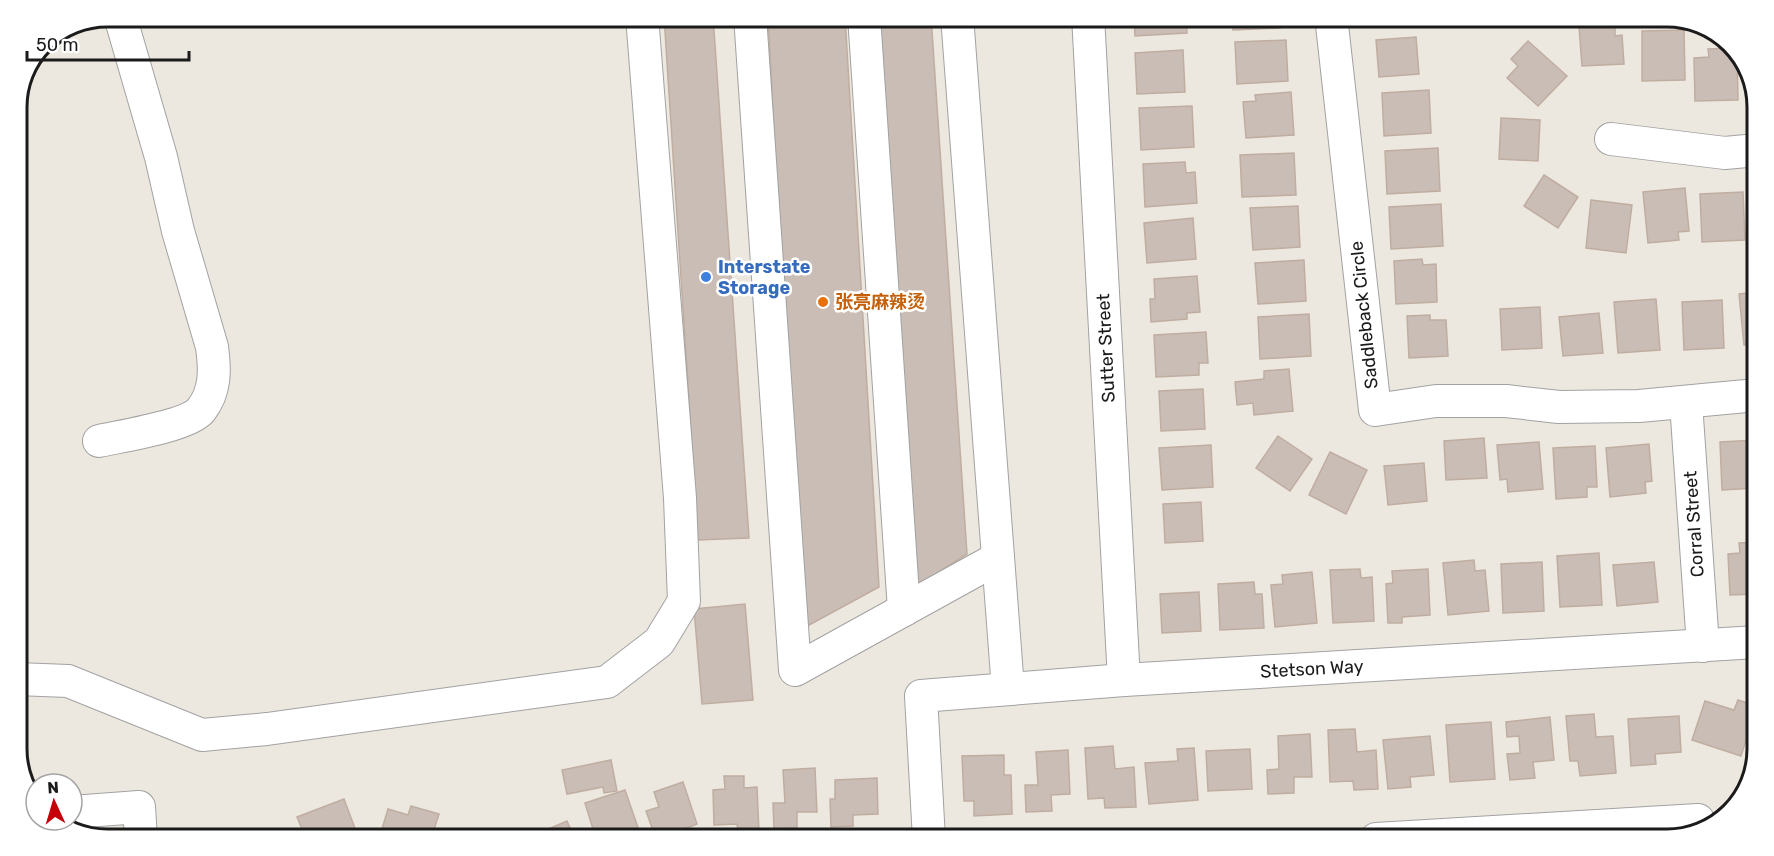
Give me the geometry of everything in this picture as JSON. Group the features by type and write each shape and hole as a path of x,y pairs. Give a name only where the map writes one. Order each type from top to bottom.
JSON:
{"street":[{"path":"99,441 179,423 200,411 212,391 214,365 212,347 178,231 161,157 123,27"},
{"path":"27,679 68,681 202,735 267,729 607,682 659,642 684,601 680,498 643,27"},
{"path":"751,27 795,670 998,558"},
{"path":"865,27 904,610"},
{"path":"958,27 1008,689"},
{"name":"Sutter Street","path":"1089,27 1124,680"},
{"name":"Saddleback Circle","path":"1332,27 1375,410 1436,401 1506,401 1559,407 1640,406 1747,396"},
{"path":"1611,139 1725,153 1747,151"},
{"name":"Corral Street","path":"1686,403 1702,646"},
{"name":"Stetson Way","path":"928,829 921,696 1124,680 1747,643"},
{"path":"84,811 139,807 140,829"},
{"path":"1564,829 1698,820 1698,822"}],"building":[{"name":"Interstate Storage","path":"665,27 714,27 749,538 698,540"},
{"name":"张亮麻辣烫","path":"769,27 846,27 879,587 800,630"},
{"path":"874,27 932,27 967,554 910,591"},
{"path":"1135,27 1187,27 1187,33 1135,36"},
{"path":"1233,27 1280,27 1280,28 1233,30"},
{"path":"1579,27 1615,27 1615,36 1622,35 1624,64 1582,66"},
{"path":"1684,30 1685,80 1642,81 1642,31"},
{"path":"1416,37 1419,74 1379,77 1376,40"},
{"path":"1286,40 1288,81 1237,84 1235,42"},
{"path":"1528,41 1567,76 1538,106 1507,78 1518,66 1511,59"},
{"path":"1721,48 1737,70 1738,100 1695,101 1694,58 1709,57 1708,49"},
{"path":"1183,50 1185,92 1137,94 1135,53"},
{"path":"1429,90 1431,133 1384,136 1382,93"},
{"path":"1291,92 1294,135 1246,138 1243,102 1256,101 1255,95"},
{"path":"1192,106 1194,147 1141,150 1139,108"},
{"path":"1501,118 1540,120 1538,161 1499,159"},
{"path":"1438,148 1440,191 1387,194 1385,151"},
{"path":"1294,153 1296,195 1242,197 1240,155"},
{"path":"1185,162 1186,173 1195,172 1197,203 1145,207 1143,164"},
{"path":"1544,175 1578,197 1558,228 1524,206"},
{"path":"1685,188 1689,231 1678,232 1679,240 1648,243 1643,192"},
{"path":"1743,192 1745,240 1702,242 1700,194"},
{"path":"1591,200 1632,205 1626,253 1586,248"},
{"path":"1441,204 1443,246 1391,249 1389,207"},
{"path":"1298,206 1300,247 1253,250 1250,208"},
{"path":"1193,218 1196,259 1147,263 1144,223"},
{"path":"1422,259 1423,265 1436,264 1437,302 1396,304 1394,261"},
{"path":"1304,260 1306,301 1258,304 1255,263"},
{"path":"1197,276 1200,312 1187,313 1187,319 1151,322 1150,299 1155,299 1154,279"},
{"path":"1747,293 1747,345 1744,345 1739,294"},
{"path":"1656,299 1660,350 1618,353 1614,302"},
{"path":"1722,300 1724,348 1684,350 1682,302"},
{"path":"1540,307 1542,348 1502,350 1500,309"},
{"path":"1599,313 1603,353 1563,356 1559,317"},
{"path":"1309,314 1311,356 1260,359 1258,317"},
{"path":"1430,315 1430,320 1446,320 1448,356 1409,358 1407,316"},
{"path":"1206,332 1208,363 1199,363 1199,375 1156,377 1154,335"},
{"path":"1289,369 1293,411 1254,415 1253,403 1237,405 1235,382 1264,379 1264,371"},
{"path":"1203,389 1205,429 1161,431 1159,391"},
{"path":"1278,436 1312,459 1290,491 1256,468"},
{"path":"1484,438 1487,478 1446,480 1444,441"},
{"path":"1747,441 1747,489 1722,490 1720,442"},
{"path":"1539,442 1543,489 1508,492 1507,479 1500,480 1497,445"},
{"path":"1649,444 1652,481 1645,482 1646,493 1610,497 1606,448"},
{"path":"1211,445 1213,487 1162,490 1159,448"},
{"path":"1595,446 1597,487 1587,487 1587,497 1556,499 1553,448"},
{"path":"1330,452 1367,470 1346,514 1309,495"},
{"path":"1424,463 1427,501 1388,505 1384,466"},
{"path":"1201,502 1203,541 1165,543 1163,504"},
{"path":"1739,543 1747,543 1747,594 1730,595 1728,554 1740,553"},
{"path":"1599,553 1602,605 1560,607 1557,556"},
{"path":"1474,560 1475,571 1485,570 1489,611 1448,615 1443,563"},
{"path":"1542,562 1544,611 1503,613 1501,564"},
{"path":"1654,562 1658,602 1617,606 1613,565"},
{"path":"1360,569 1361,578 1372,577 1374,621 1333,623 1330,570"},
{"path":"1428,569 1430,615 1402,617 1402,623 1388,623 1386,584 1393,583 1392,571"},
{"path":"1312,572 1317,623 1275,627 1271,585 1283,584 1282,575"},
{"path":"1254,582 1255,594 1262,594 1264,628 1220,630 1218,584"},
{"path":"1199,592 1201,631 1162,633 1160,594"},
{"path":"745,604 753,700 702,704 694,609"},
{"path":"1738,700 1747,703 1747,737 1741,756 1692,740 1705,701 1734,710"},
{"path":"1594,714 1596,737 1613,736 1616,773 1580,776 1578,761 1570,761 1566,716"},
{"path":"1679,716 1681,752 1655,754 1656,764 1631,766 1628,719"},
{"path":"1550,717 1554,760 1533,762 1535,778 1510,780 1507,754 1520,753 1519,736 1507,737 1506,722"},
{"path":"1491,722 1495,779 1450,782 1446,725"},
{"path":"1355,729 1357,752 1376,750 1378,789 1354,790 1353,781 1330,782 1328,730"},
{"path":"1310,734 1312,777 1294,777 1294,793 1268,794 1267,770 1279,769 1278,736"},
{"path":"1430,736 1434,775 1410,777 1411,787 1388,789 1383,740"},
{"path":"1113,746 1115,769 1134,767 1136,807 1105,808 1104,798 1088,799 1085,748"},
{"path":"1194,748 1198,800 1149,804 1145,763 1178,761 1177,749"},
{"path":"1250,749 1252,789 1208,791 1206,751"},
{"path":"1068,750 1070,794 1051,795 1052,811 1026,812 1025,785 1038,785 1036,752"},
{"path":"1004,755 1004,775 1011,775 1012,814 974,816 974,801 964,801 962,756"},
{"path":"611,760 617,791 604,793 603,787 567,794 562,770"},
{"path":"815,768 817,812 797,812 797,828 774,829 773,803 785,803 783,770"},
{"path":"724,776 744,776 744,788 757,787 759,829 738,829 737,824 714,825 713,790 725,789"},
{"path":"877,778 878,814 853,815 853,826 831,827 830,799 835,799 835,780"},
{"path":"683,782 697,824 684,829 652,829 646,811 659,807 654,792"},
{"path":"625,790 639,829 593,829 585,803"},
{"path":"344,799 355,829 302,829 297,817"},
{"path":"411,806 439,814 434,829 382,829 388,809 408,815"},
{"path":"567,821 571,829 548,829"}],"place":[{"name":"Interstate Storage","path":"706,277"},
{"name":"张亮麻辣烫","path":"823,302"}]}
